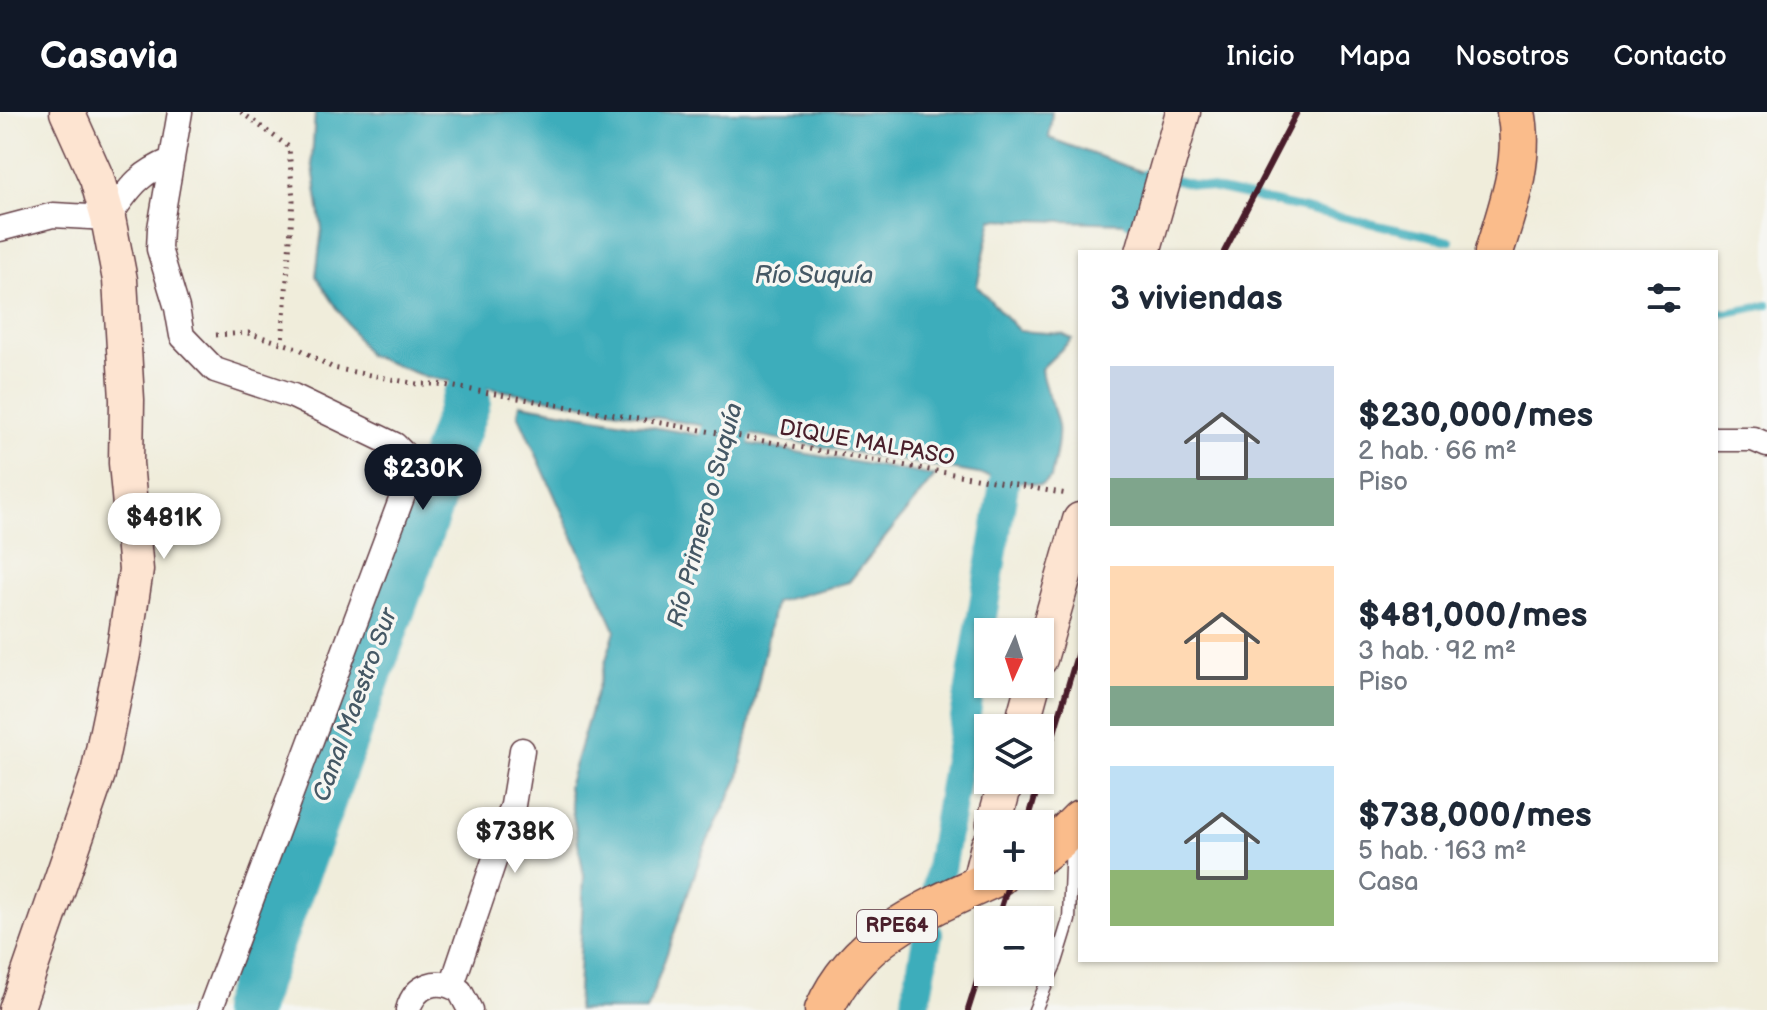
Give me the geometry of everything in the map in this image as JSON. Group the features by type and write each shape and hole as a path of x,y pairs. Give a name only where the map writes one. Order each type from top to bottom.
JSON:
{"main road":[{"path":"1499,235 1517,171 1520,146 1516,112"},
{"path":"1054,843 1076,824"},
{"name":"RPE64","path":"824,1010 838,983 872,944 916,915 974,888"}],"street":[{"path":"11,1009 98,774 136,570 126,463 127,400 120,280 97,179 67,112"},
{"path":"180,112 159,249 182,336 215,370 293,396 395,445 408,458 410,476 210,1010"},
{"path":"1146,240 1183,112"},
{"path":"108,218 135,181 149,170 172,160"},
{"path":"0,229 53,215 108,218"},
{"path":"1718,439 1753,439 1767,445"},
{"path":"1052,618 1078,527"},
{"path":"452,985 513,805 522,750"},
{"path":"408,1010 413,996 421,988 441,983 452,985 466,998 470,1010"}],"lane":[{"path":"1035,1010 1056,962 1069,920 1076,824"}],"path":[{"path":"241,112 289,147 293,200 282,343"},
{"name":"DIQUE MALPASO","path":"182,336 248,333 298,348 333,368 1055,492"}],"water":[{"name":"Río Suquía","path":"315,112 1052,112 1049,138 1145,173 1128,223 992,219 977,286 1019,331 1062,334 1072,339 1041,369 1058,432 1051,478 1041,485 749,434 750,426 724,422 722,429 426,377 368,355 316,276 322,229 312,160"},
{"path":"520,404 935,476 849,582 775,602 738,780 704,848 647,1010 577,1010 584,876 568,787 615,630 518,414"}],"waterway":[{"path":"1128,223 1145,173 1157,176"},
{"path":"1170,179 1450,241"},
{"path":"1718,311 1727,313 1767,305"},
{"name":"Río Primero o Suquía","path":"704,506 749,357"},
{"name":"Canal Maestro Sur","path":"245,1010 466,401"},
{"path":"937,887 1005,478"},
{"path":"914,1010 928,934"}],"railway":[{"path":"1225,250 1297,112"},
{"path":"1031,810 1078,652"},
{"path":"1001,906 1007,890"},
{"path":"968,1010 976,986"}]}
